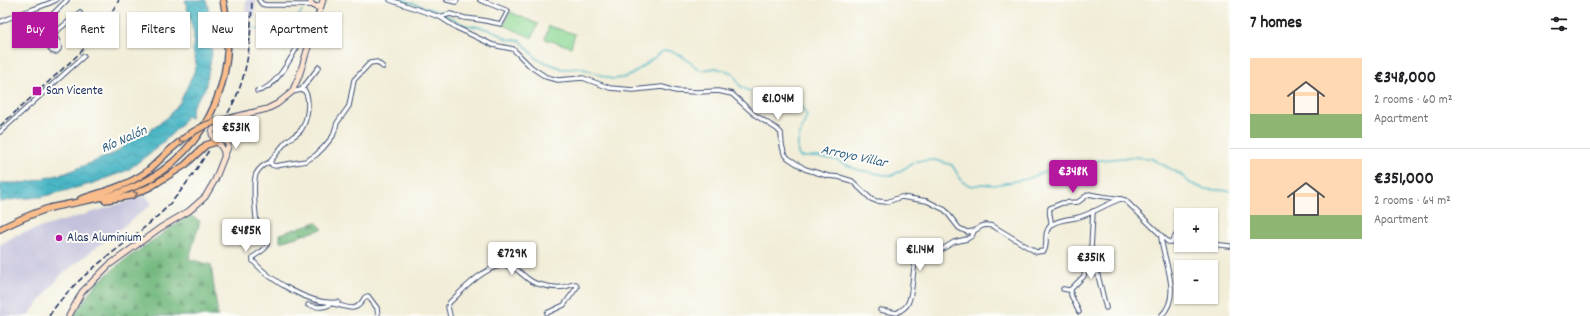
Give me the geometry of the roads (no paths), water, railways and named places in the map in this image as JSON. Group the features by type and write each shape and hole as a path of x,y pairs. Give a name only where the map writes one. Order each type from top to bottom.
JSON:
{"main road":[{"path":"50,209 122,192 151,178 177,159 200,134 216,103 226,73 229,44 228,27 223,0"},
{"path":"0,229 28,216 124,184 144,173 194,130 217,124"},
{"path":"69,205 118,198 139,192 166,178 185,165 206,145 218,142"}],"street":[{"path":"0,22 15,15 34,10 56,0"},
{"path":"55,12 67,0"},
{"path":"259,0 262,4 266,5 313,3 323,0"},
{"path":"390,0 441,17 457,28 493,45 513,50 531,67 546,77 552,79 570,80 583,78 610,88 633,90 662,87 676,91 718,91 732,94 755,115 781,133 784,153 788,158 805,169 852,181 863,193 876,202 887,202 901,197 927,201 945,210 959,228 967,232 974,231 986,224 1036,252 1041,252 1046,248 1045,236 1051,225 1052,220 1048,211 1050,208 1062,203 1078,202 1089,194 1121,199 1129,202 1134,211 1164,240 1172,242 1174,238"},
{"path":"447,0 456,2 457,0"},
{"path":"441,17 448,14 501,24 508,11 480,0"},
{"path":"58,30 66,24"},
{"path":"52,35 60,45 56,52 52,51 48,45 52,35"},
{"path":"257,91 266,88 276,80 295,48"},
{"path":"292,92 299,76 307,48"},
{"path":"0,132 84,56"},
{"path":"270,162 272,166 290,164 306,161 316,155 333,136 337,123 349,106 354,80 370,63 377,62 383,67"},
{"path":"224,157 224,150 212,134 212,131 217,124 251,112 267,109 277,104 292,92 301,90 319,68"},
{"path":"301,90 305,91 308,96 307,111 304,123 300,130 279,149 270,162 259,170 255,177 257,227 260,233 265,236 268,243 266,248 253,257 253,261 288,288 317,301 352,308 360,304 365,297 368,296 377,308 378,316"},
{"path":"69,316 82,292 109,265 160,228 195,206 205,197 213,184 235,127 251,112"},
{"path":"217,124 226,125 229,128 230,138"},
{"path":"218,142 222,143 230,138"},
{"path":"1051,225 1060,221 1077,218 1121,199"},
{"path":"1093,211 1092,250 1106,308"},
{"path":"880,310 897,313 907,305 910,299 913,265 917,257 931,256 954,242 967,239 972,236 974,231"},
{"path":"1161,236 1170,279 1171,292 1170,306 1161,316"},
{"path":"1218,245 1230,246"},
{"path":"1063,289 1069,290 1084,276 1086,262 1092,250"},
{"path":"450,316 448,307 449,302 485,272 502,265 512,267 528,280 542,285 562,287 576,284 577,287 564,305 547,313"},
{"path":"1071,288 1071,295 1078,312"},
{"path":"308,305 318,307 338,302"}],"water":[{"name":"Río Nalón","path":"185,0 206,0 209,12 198,12 198,48 212,48 212,53 205,89 193,105 190,118 186,116 181,125 158,147 128,170 91,184 41,197 0,202 1,183 24,183 66,173 115,153 131,140 148,132 168,117 180,102 194,72 196,63 193,51 194,34 190,19 190,12 188,12"}],"waterway":[{"name":"Arroyo Villar","path":"403,0 440,12 464,25 480,27 496,32 507,39 521,41 537,59 563,69 581,68 612,79 622,78 631,75 663,51 671,51 682,56 697,68 702,70 716,68 733,73 740,86 749,91 781,97 800,104 807,116 799,139 798,154 800,157 818,157 836,160 858,170 885,175 893,175 917,161 935,160 952,165 964,183 972,186 982,184 994,185 1027,179 1056,167 1074,163 1131,157 1150,158 1180,174 1190,183 1204,189 1230,191"},
{"name":"Arroyo Villar","path":"254,28 271,33 283,33 292,26 302,11"}],"railway":[{"path":"0,126 79,54 102,28 119,0"},
{"path":"228,113 234,103 244,74 248,53 252,0"},
{"path":"49,316 60,301 87,274 167,207 187,183 210,149"}],"place":[{"name":"San Vicente","path":"37,91"},
{"name":"Alas Aluminium","path":"59,238"}]}
